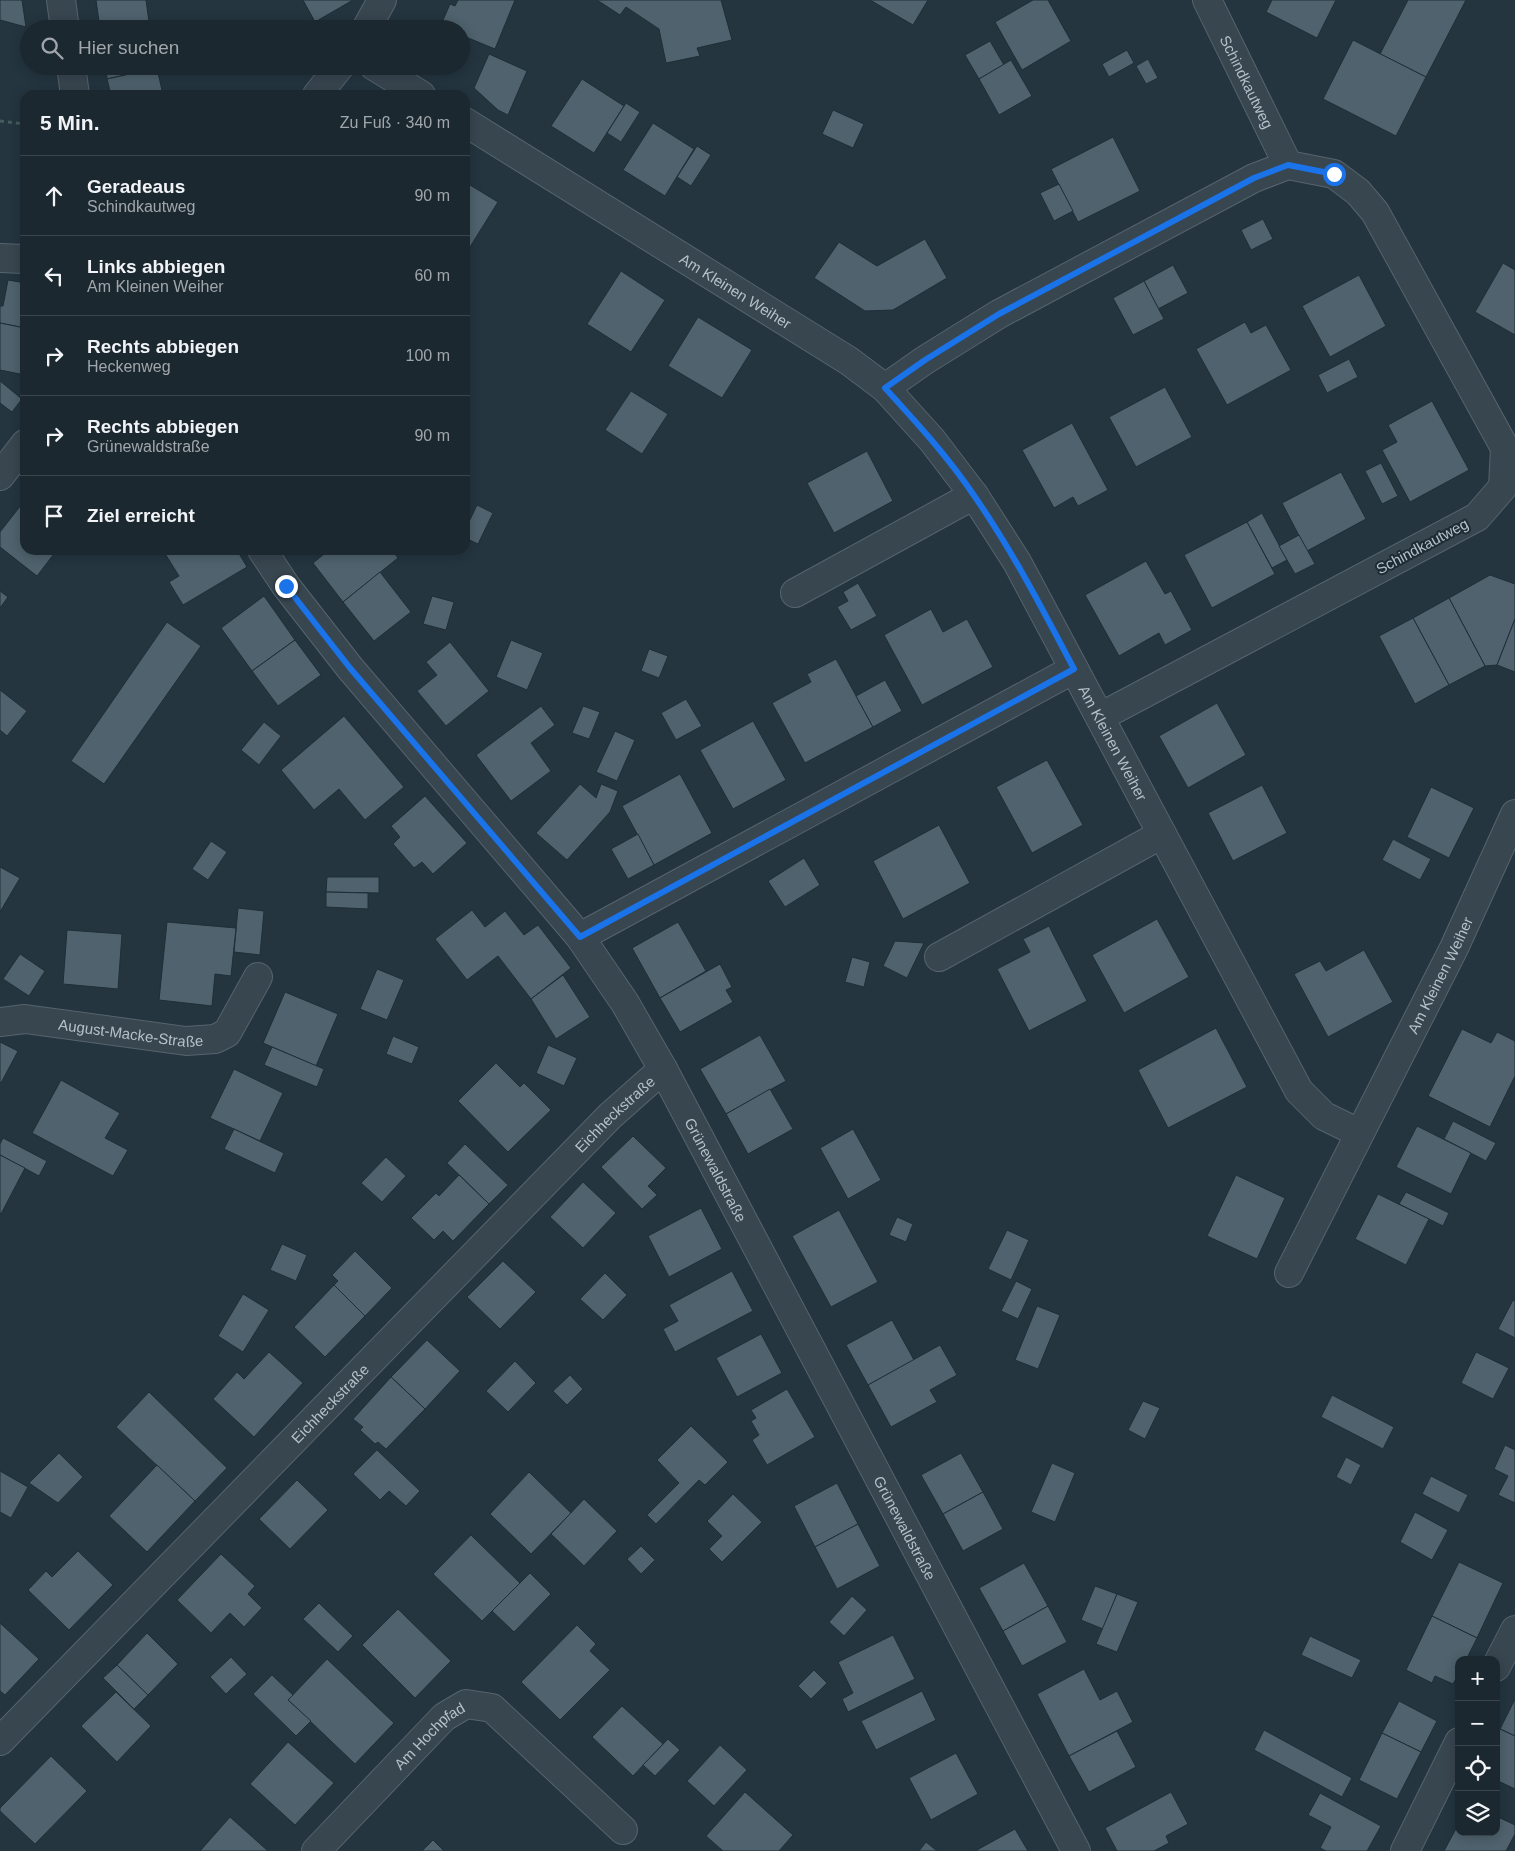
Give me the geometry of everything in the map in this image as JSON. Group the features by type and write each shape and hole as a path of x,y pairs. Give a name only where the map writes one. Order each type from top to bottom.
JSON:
{"street":[{"path":"61,0 64,20"},
{"path":"371,20 382,0"},
{"name":"Schindkautweg","path":"1100,717 1477,517 1503,487 1505,448 1374,212 1358,192 1334,174 1288,165 1207,0"},
{"path":"72,75 74,90"},
{"path":"321,90 333,75"},
{"path":"389,75 413,90"},
{"name":"Am Kleinen Weiher","path":"470,125 849,361 885,388 932,440 974,495 1017,562 1298,1091 1324,1116 1359,1133"},
{"path":"885,388 925,360 999,314 1254,178 1288,165"},
{"path":"0,258 20,259"},
{"path":"0,476 20,450"},
{"path":"795,593 974,495"},
{"name":"Grünewaldstraße","path":"265,555 286,586 350,668 580,937 625,1003 663,1069 1076,1851"},
{"path":"580,937 1074,669"},
{"name":"Am Kleinen Weiher","path":"1289,1273 1454,948 1515,814"},
{"path":"939,957 1162,834"},
{"name":"August-Macke-Straße","path":"0,1022 25,1019 186,1041 215,1039 228,1033 258,977"},
{"name":"Eichheckstraße","path":"0,1741 610,1116 663,1069"},
{"path":"1500,1659 1515,1630"},
{"name":"Am Hochpfad","path":"316,1851 444,1717 466,1704 492,1708 623,1830"},
{"path":"1404,1851 1457,1746"}],"path":[{"path":"0,121 20,123"}],"building":[{"path":"0,0 22,0 25,20 20,20 20,25 0,20"},
{"path":"96,0 146,0 149,20 99,20"},
{"path":"303,0 353,0 318,20 314,20"},
{"path":"458,0 515,0 495,49 470,39 470,20 443,20 450,4 455,6"},
{"path":"597,0 721,0 732,40 697,48 700,56 666,63 659,29 626,7 620,15"},
{"path":"870,0 928,0 913,25"},
{"path":"1033,0 1048,0 1071,41 1022,70 995,22"},
{"path":"1272,0 1336,0 1317,38 1266,12"},
{"path":"1408,0 1466,0 1426,77 1380,54"},
{"path":"1353,40 1426,77 1396,136 1323,99"},
{"path":"990,41 1004,65 979,79 965,55"},
{"path":"1127,50 1134,63 1109,77 1102,64"},
{"path":"489,54 527,71 508,115 498,110 474,88"},
{"path":"1148,59 1158,78 1146,84 1136,66"},
{"path":"1011,60 1032,96 999,115 979,79"},
{"path":"107,75 125,75 107,79"},
{"path":"125,75 159,75 162,90 110,90 107,79"},
{"path":"582,79 624,106 594,153 551,126"},
{"path":"626,103 640,112 621,142 607,133"},
{"path":"833,110 864,124 853,148 822,134"},
{"path":"653,123 694,149 665,196 623,170"},
{"path":"1113,137 1140,191 1078,222 1051,169"},
{"path":"697,146 711,155 691,186 677,177"},
{"path":"1059,184 1073,211 1054,221 1040,193"},
{"path":"470,185 498,202 470,247"},
{"path":"1263,219 1273,239 1251,250 1241,230"},
{"path":"925,239 947,278 893,310 865,311 814,278 839,242 877,266"},
{"path":"1503,263 1515,270 1515,335 1475,312"},
{"path":"1173,265 1188,293 1158,309 1144,281"},
{"path":"621,271 665,300 631,352 587,324"},
{"path":"1359,275 1386,326 1330,357 1302,306"},
{"path":"8,280 20,282 20,327 0,323 0,306 3,306"},
{"path":"1144,281 1164,319 1133,335 1113,298"},
{"path":"698,317 752,350 722,398 668,366"},
{"path":"1245,322 1251,333 1266,325 1291,370 1227,405 1196,349"},
{"path":"0,323 20,327 20,374 0,370"},
{"path":"1349,359 1358,377 1327,393 1318,375"},
{"path":"0,381 20,397 20,402 12,412 0,403"},
{"path":"1165,387 1192,437 1136,467 1109,417"},
{"path":"631,391 668,414 642,454 605,430"},
{"path":"1432,401 1469,470 1410,502 1382,450 1397,442 1388,425"},
{"path":"1072,423 1108,490 1078,506 1073,497 1054,508 1022,450"},
{"path":"867,451 893,501 834,533 807,483"},
{"path":"1381,463 1398,496 1382,504 1365,471"},
{"path":"1341,472 1366,519 1307,551 1282,503"},
{"path":"477,505 493,513 478,544 470,540 470,520"},
{"path":"20,506 20,555 53,555 37,576 0,547 0,532"},
{"path":"1262,513 1287,560 1272,568 1247,522"},
{"path":"1247,522 1275,574 1212,608 1184,555"},
{"path":"1299,535 1315,564 1295,574 1279,546"},
{"path":"166,555 240,555 247,567 183,605 169,582 179,576"},
{"path":"323,555 396,555 398,558 343,602 313,563"},
{"path":"1146,561 1165,594 1171,591 1192,630 1165,645 1159,633 1119,656 1085,595"},
{"path":"380,572 411,612 374,641 343,602"},
{"path":"1490,575 1515,584 1515,619 1497,665 1485,666 1449,598"},
{"path":"858,583 877,616 851,630 837,607 848,601 843,592"},
{"path":"0,591 8,597 0,608"},
{"path":"264,596 295,640 252,671 221,628"},
{"path":"432,596 454,602 446,630 423,624"},
{"path":"1449,598 1485,666 1449,685 1413,618"},
{"path":"931,609 943,632 967,619 993,667 922,705 884,635"},
{"path":"1413,618 1449,685 1415,704 1379,636"},
{"path":"1515,619 1515,672 1497,665"},
{"path":"167,622 201,646 104,784 71,761"},
{"path":"295,640 321,675 278,706 252,671"},
{"path":"511,640 543,653 527,690 496,677"},
{"path":"450,642 489,691 446,726 417,691 437,675 426,662"},
{"path":"649,649 668,656 659,678 641,671"},
{"path":"836,659 873,727 805,763 772,703 811,682 807,674"},
{"path":"885,680 902,711 873,727 856,696"},
{"path":"0,690 27,711 7,736 0,730"},
{"path":"686,699 702,726 676,740 661,713"},
{"path":"1217,703 1246,755 1188,788 1159,736"},
{"path":"541,706 555,725 531,743 551,771 511,801 476,755"},
{"path":"583,706 600,712 589,739 572,733"},
{"path":"344,716 404,787 365,820 339,789 314,810 281,770"},
{"path":"753,721 786,780 733,809 700,750"},
{"path":"264,722 281,736 259,765 241,750"},
{"path":"615,731 635,740 617,781 596,772"},
{"path":"1047,760 1083,825 1032,853 996,787"},
{"path":"680,774 712,833 654,865 622,806"},
{"path":"580,784 596,798 601,784 618,791 610,812 567,860 536,833"},
{"path":"1262,785 1287,833 1233,861 1208,813"},
{"path":"1431,787 1474,808 1449,858 1407,837"},
{"path":"425,796 467,843 433,874 422,862 414,868 393,844 400,837 391,826"},
{"path":"939,825 970,883 903,919 873,861"},
{"path":"638,834 654,865 628,879 611,849"},
{"path":"1393,839 1431,859 1420,880 1382,860"},
{"path":"211,841 227,852 208,880 192,869"},
{"path":"804,858 820,885 785,907 768,881"},
{"path":"0,867 20,878 0,912"},
{"path":"327,877 379,877 379,893 326,892"},
{"path":"326,892 368,893 368,909 326,907"},
{"path":"238,908 264,911 260,955 234,952"},
{"path":"472,910 485,927 505,911 524,935 538,925 571,968 531,999 498,956 467,980 435,939"},
{"path":"1157,919 1189,977 1124,1013 1092,955"},
{"path":"167,922 236,928 231,976 215,974 212,1006 159,1000"},
{"path":"678,922 706,971 660,998 632,948"},
{"path":"1049,926 1087,1001 1029,1031 997,969 1030,952 1023,939"},
{"path":"67,930 122,934 118,989 63,984"},
{"path":"895,941 924,943 907,978 883,966"},
{"path":"1364,950 1393,1002 1328,1037 1294,974 1320,961 1326,971"},
{"path":"20,954 45,971 29,996 3,979"},
{"path":"852,957 870,962 864,987 845,982"},
{"path":"720,964 732,987 726,990 733,1002 680,1032 660,998"},
{"path":"377,969 404,980 387,1020 360,1009"},
{"path":"563,975 590,1017 556,1039 531,999"},
{"path":"285,992 338,1014 316,1066 263,1043"},
{"path":"1216,1028 1247,1087 1168,1128 1138,1070"},
{"path":"1462,1029 1491,1043 1497,1032 1515,1041 1515,1076 1490,1127 1428,1096"},
{"path":"760,1035 786,1081 726,1114 700,1069"},
{"path":"393,1036 419,1047 412,1064 386,1054"},
{"path":"0,1042 18,1051 1,1083 0,1082"},
{"path":"548,1045 577,1058 564,1086 536,1073"},
{"path":"272,1047 324,1069 317,1087 264,1065"},
{"path":"496,1063 520,1087 524,1083 551,1110 508,1152 458,1101"},
{"path":"234,1069 283,1093 260,1141 210,1118"},
{"path":"61,1080 120,1113 105,1138 128,1150 113,1176 32,1133"},
{"path":"770,1089 793,1129 748,1154 726,1114"},
{"path":"1453,1121 1496,1143 1486,1161 1444,1139"},
{"path":"1417,1126 1471,1153 1451,1194 1396,1167"},
{"path":"234,1129 284,1153 275,1173 224,1149"},
{"path":"853,1129 881,1180 848,1199 820,1148"},
{"path":"633,1136 666,1168 648,1186 657,1195 642,1209 601,1167"},
{"path":"3,1138 47,1161 39,1176 0,1155 0,1144"},
{"path":"465,1144 508,1185 489,1204 447,1163"},
{"path":"0,1155 25,1168 1,1214 0,1213"},
{"path":"386,1157 406,1176 382,1202 361,1183"},
{"path":"459,1175 489,1204 453,1241 443,1231 434,1240 411,1218 436,1193 439,1196"},
{"path":"1236,1175 1285,1198 1257,1259 1207,1236"},
{"path":"583,1182 616,1213 583,1248 550,1217"},
{"path":"1406,1192 1449,1213 1443,1226 1399,1204"},
{"path":"1378,1194 1429,1219 1406,1265 1355,1239"},
{"path":"701,1208 722,1249 669,1277 648,1236"},
{"path":"839,1210 878,1282 831,1307 792,1236"},
{"path":"897,1217 913,1224 906,1242 889,1235"},
{"path":"1007,1230 1029,1240 1011,1280 988,1269"},
{"path":"282,1244 307,1255 296,1281 270,1270"},
{"path":"355,1251 392,1288 365,1316 334,1285 338,1281 332,1275"},
{"path":"503,1261 536,1292 500,1329 467,1297"},
{"path":"732,1271 753,1311 675,1352 663,1329 678,1321 669,1305"},
{"path":"605,1273 627,1295 603,1320 580,1299"},
{"path":"1016,1281 1032,1289 1018,1319 1001,1311"},
{"path":"334,1285 365,1316 325,1357 294,1327"},
{"path":"243,1294 269,1310 243,1352 218,1336"},
{"path":"1513,1300 1515,1301 1515,1338 1498,1329"},
{"path":"1037,1306 1060,1315 1038,1369 1015,1360"},
{"path":"892,1320 914,1360 868,1385 846,1345"},
{"path":"761,1334 782,1373 737,1397 716,1358"},
{"path":"427,1340 460,1371 425,1409 391,1377"},
{"path":"940,1345 957,1375 930,1390 937,1402 891,1427 868,1385"},
{"path":"269,1352 303,1383 254,1437 213,1399 237,1372 244,1379"},
{"path":"1476,1352 1509,1368 1493,1399 1461,1383"},
{"path":"515,1361 536,1383 508,1412 486,1391"},
{"path":"570,1375 583,1389 567,1405 553,1391"},
{"path":"391,1377 425,1409 386,1449 378,1442 375,1444 360,1430 363,1427 353,1419"},
{"path":"787,1389 815,1437 767,1465 752,1440 759,1435 751,1421 756,1418 751,1410"},
{"path":"149,1392 227,1468 195,1501 116,1427"},
{"path":"1332,1395 1394,1427 1383,1449 1321,1417"},
{"path":"1143,1401 1160,1408 1145,1439 1128,1430"},
{"path":"691,1426 728,1462 705,1485 699,1480 656,1524 647,1515 679,1483 657,1460"},
{"path":"1505,1445 1515,1450 1515,1503 1498,1495 1508,1476 1494,1469"},
{"path":"377,1450 420,1491 406,1506 389,1491 380,1500 353,1474"},
{"path":"59,1453 83,1477 58,1503 29,1483"},
{"path":"961,1453 983,1492 943,1514 921,1475"},
{"path":"1346,1457 1361,1465 1351,1485 1336,1477"},
{"path":"1052,1463 1075,1473 1055,1522 1031,1512"},
{"path":"157,1465 195,1501 147,1552 109,1516"},
{"path":"0,1471 28,1487 11,1518 0,1512"},
{"path":"529,1472 571,1513 531,1554 490,1514"},
{"path":"1431,1476 1468,1495 1459,1513 1422,1494"},
{"path":"297,1480 328,1510 290,1549 259,1519"},
{"path":"837,1483 858,1524 815,1547 794,1506"},
{"path":"983,1492 1003,1529 963,1551 943,1514"},
{"path":"733,1494 762,1522 722,1562 709,1549 722,1536 707,1521"},
{"path":"584,1499 617,1531 584,1566 551,1534"},
{"path":"1415,1512 1448,1530 1432,1560 1400,1542"},
{"path":"858,1524 880,1566 837,1589 815,1547"},
{"path":"471,1535 520,1583 482,1621 433,1574"},
{"path":"641,1546 655,1560 641,1574 627,1559"},
{"path":"78,1551 113,1585 69,1630 28,1590 46,1571 52,1577"},
{"path":"221,1554 255,1586 248,1594 262,1608 244,1627 230,1613 211,1633 177,1600"},
{"path":"1459,1562 1503,1583 1477,1638 1432,1616"},
{"path":"1024,1563 1048,1606 1003,1631 979,1588"},
{"path":"530,1573 551,1594 514,1632 492,1611"},
{"path":"1095,1586 1117,1594 1103,1629 1081,1620"},
{"path":"1117,1594 1138,1602 1117,1652 1096,1644"},
{"path":"852,1596 867,1610 844,1636 829,1622"},
{"path":"319,1603 353,1636 338,1652 303,1619"},
{"path":"1048,1606 1067,1642 1022,1666 1003,1631"},
{"path":"398,1609 451,1661 415,1698 362,1645"},
{"path":"1432,1616 1477,1638 1468,1656 1455,1656 1455,1680 1453,1684 1435,1676 1432,1683 1406,1670"},
{"path":"0,1623 39,1659 5,1695 0,1691"},
{"path":"577,1625 596,1644 590,1651 610,1670 560,1720 521,1682"},
{"path":"147,1633 178,1664 148,1695 117,1665"},
{"path":"893,1635 915,1679 848,1712 842,1699 853,1693 838,1662"},
{"path":"1310,1636 1361,1660 1352,1678 1301,1655"},
{"path":"231,1657 247,1674 226,1694 210,1677"},
{"path":"327,1659 394,1723 355,1764 288,1700"},
{"path":"117,1665 148,1695 134,1709 103,1678"},
{"path":"1084,1669 1100,1700 1117,1691 1133,1722 1069,1756 1037,1694"},
{"path":"814,1670 827,1683 811,1699 798,1686"},
{"path":"272,1675 293,1695 288,1700 311,1721 296,1736 253,1694"},
{"path":"922,1691 936,1720 876,1750 861,1721"},
{"path":"116,1692 151,1726 117,1762 81,1726"},
{"path":"1515,1699 1515,1736 1500,1729"},
{"path":"1399,1701 1437,1721 1421,1752 1382,1733"},
{"path":"622,1706 663,1744 633,1776 592,1737"},
{"path":"1500,1729 1515,1736 1515,1789 1500,1782"},
{"path":"1264,1730 1352,1778 1342,1797 1254,1750"},
{"path":"1117,1731 1136,1767 1089,1792 1069,1756"},
{"path":"1382,1733 1421,1752 1397,1799 1359,1780"},
{"path":"668,1739 680,1750 655,1776 643,1765"},
{"path":"288,1742 334,1783 295,1825 250,1784"},
{"path":"720,1745 747,1770 714,1806 687,1781"},
{"path":"956,1753 978,1794 931,1820 909,1778"},
{"path":"51,1756 87,1791 35,1844 0,1811 0,1808"},
{"path":"745,1792 793,1835 779,1851 723,1851 706,1836"},
{"path":"1171,1792 1188,1824 1166,1836 1169,1843 1154,1851 1117,1851 1105,1828"},
{"path":"1320,1793 1381,1826 1367,1851 1326,1851 1320,1848 1331,1827 1308,1815"},
{"path":"230,1817 268,1851 200,1851"},
{"path":"1500,1818 1515,1825 1515,1834 1506,1851 1444,1851 1455,1830 1455,1836 1500,1836"},
{"path":"1015,1829 1028,1851 975,1851"},
{"path":"433,1840 444,1851 422,1851"},
{"path":"926,1842 937,1851 919,1851"}],"route":[{"path":"286,586 350,668 580,937 1074,669 1017,562 974,495 932,440 885,388 925,360 999,314 1254,178 1288,165 1334,174"}]}
